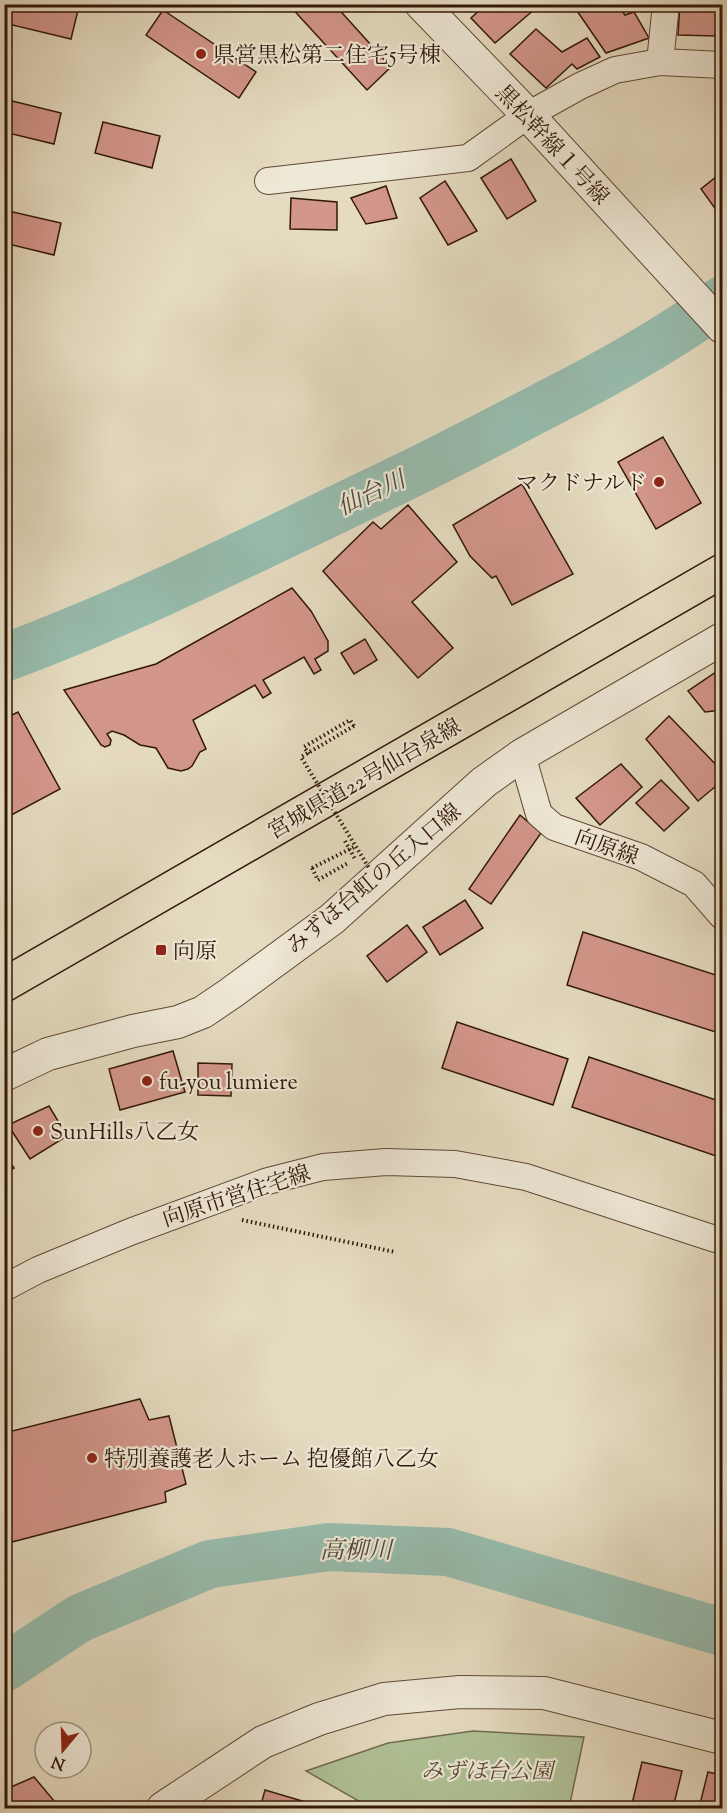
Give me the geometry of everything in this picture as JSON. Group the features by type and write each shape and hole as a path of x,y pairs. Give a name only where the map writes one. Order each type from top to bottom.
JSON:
{"main road":[{"name":"宮城県道22号仙台泉線","path":"4,985 723,571"}],"street":[{"name":"黒松幹線１号線","path":"421,4 528,115 723,327"},
{"path":"660,62 666,4"},
{"path":"268,181 468,158 528,115 580,86 615,70 660,62 723,65"},
{"name":"みずほ台虹の丘入口線","path":"4,1074 48,1054 133,1031 178,1022 202,1012 332,919 484,783 522,755 723,639"},
{"name":"向原線","path":"522,755 539,814 554,827 641,857 694,884 723,916"},
{"name":"向原市営住宅線","path":"4,1288 48,1266 216,1198 268,1181 323,1167 386,1162 455,1164 526,1177 715,1239 723,1239"},
{"path":"163,1809 263,1742 319,1719 384,1699 460,1692 544,1693 723,1738"}],"path":[{"path":"309,754 304,747 350,720 354,726 301,757 369,868"},
{"path":"345,841 356,859 318,880 312,868 356,846"},
{"path":"216,1198 238,1219 395,1252"}],"green space":[{"name":"みずほ台公園","path":"473,1731 584,1737 569,1808 371,1808 306,1771 388,1743"}],"building":[{"path":"4,4 79,6 71,39 4,23"},
{"path":"288,4 334,4 391,67 367,90"},
{"path":"486,4 531,4 535,9 495,43 471,18"},
{"path":"579,4 617,4 625,15 634,12 649,38 606,53 575,8"},
{"path":"680,4 719,4 718,36 678,35"},
{"name":"県営黒松第二住宅5号棟","path":"163,10 256,72 239,98 146,35"},
{"path":"536,29 562,52 587,38 600,57 577,69 572,64 546,88 510,54"},
{"path":"4,99 61,113 54,144 4,132"},
{"path":"103,122 160,136 152,168 95,153"},
{"path":"511,159 536,201 507,219 481,178"},
{"path":"722,172 722,218 701,189"},
{"path":"445,181 477,231 448,245 420,198"},
{"path":"386,186 397,218 366,224 351,198"},
{"path":"291,198 337,202 337,230 290,229"},
{"path":"4,210 61,223 54,255 4,243"},
{"path":"663,437 701,503 656,529 618,462"},
{"path":"522,484 573,574 512,605 496,576 492,578 470,556 453,525"},
{"path":"408,505 457,562 412,602 453,648 418,678 323,571 373,522 381,529"},
{"path":"292,588 311,611 328,641 328,651 315,659 321,670 314,674 304,657 263,680 271,693 263,698 255,685 193,720 206,749 200,752 188,769 181,771 168,768 156,748 140,745 112,731 107,734 111,740 110,745 105,747 101,745 64,690 156,664"},
{"path":"365,639 377,660 354,674 341,653"},
{"path":"722,668 722,710 705,712 688,691"},
{"path":"18,712 60,789 4,819 4,719"},
{"path":"669,716 722,771 722,781 698,801 646,739"},
{"path":"621,764 642,787 600,825 576,798"},
{"path":"661,780 689,808 664,831 636,803"},
{"path":"520,815 541,833 491,904 469,889"},
{"path":"465,900 483,928 440,955 423,927"},
{"path":"407,925 427,952 387,982 367,956"},
{"path":"583,932 722,977 722,1034 567,985"},
{"path":"457,1022 568,1059 553,1105 442,1068"},
{"name":"fu-you lumiere","path":"173,1051 185,1092 120,1110 109,1069"},
{"path":"589,1057 722,1102 722,1158 572,1107"},
{"path":"198,1063 232,1064 231,1096 198,1095"},
{"name":"SunHills八乙女","path":"49,1106 67,1136 30,1159 8,1125"},
{"path":"4,1153 14,1168 4,1174"},
{"name":"特別養護老人ホーム 抱優館八乙女","path":"140,1399 149,1420 169,1416 186,1484 165,1492 166,1502 8,1543 4,1534 4,1433"},
{"path":"642,1762 682,1771 673,1808 631,1808"},
{"path":"708,1772 722,1775 722,1808 699,1808"},
{"path":"33,1777 60,1808 4,1808 4,1790"},
{"path":"265,1790 319,1806 318,1808 260,1808"}],"waterway":[{"name":"仙台川","path":"4,658 191,579 439,460 615,368 680,329 722,300"},
{"name":"高柳川","path":"4,1668 80,1618 210,1564 329,1547 448,1552 722,1632"}],"place":[{"name":"県営黒松第二住宅5号棟","path":"201,54"},
{"name":"マクドナルド","path":"659,482"},
{"name":"向原","path":"161,950"},
{"name":"fu-you lumiere","path":"147,1081"},
{"name":"SunHills八乙女","path":"38,1131"},
{"name":"特別養護老人ホーム 抱優館八乙女","path":"92,1458"}]}
